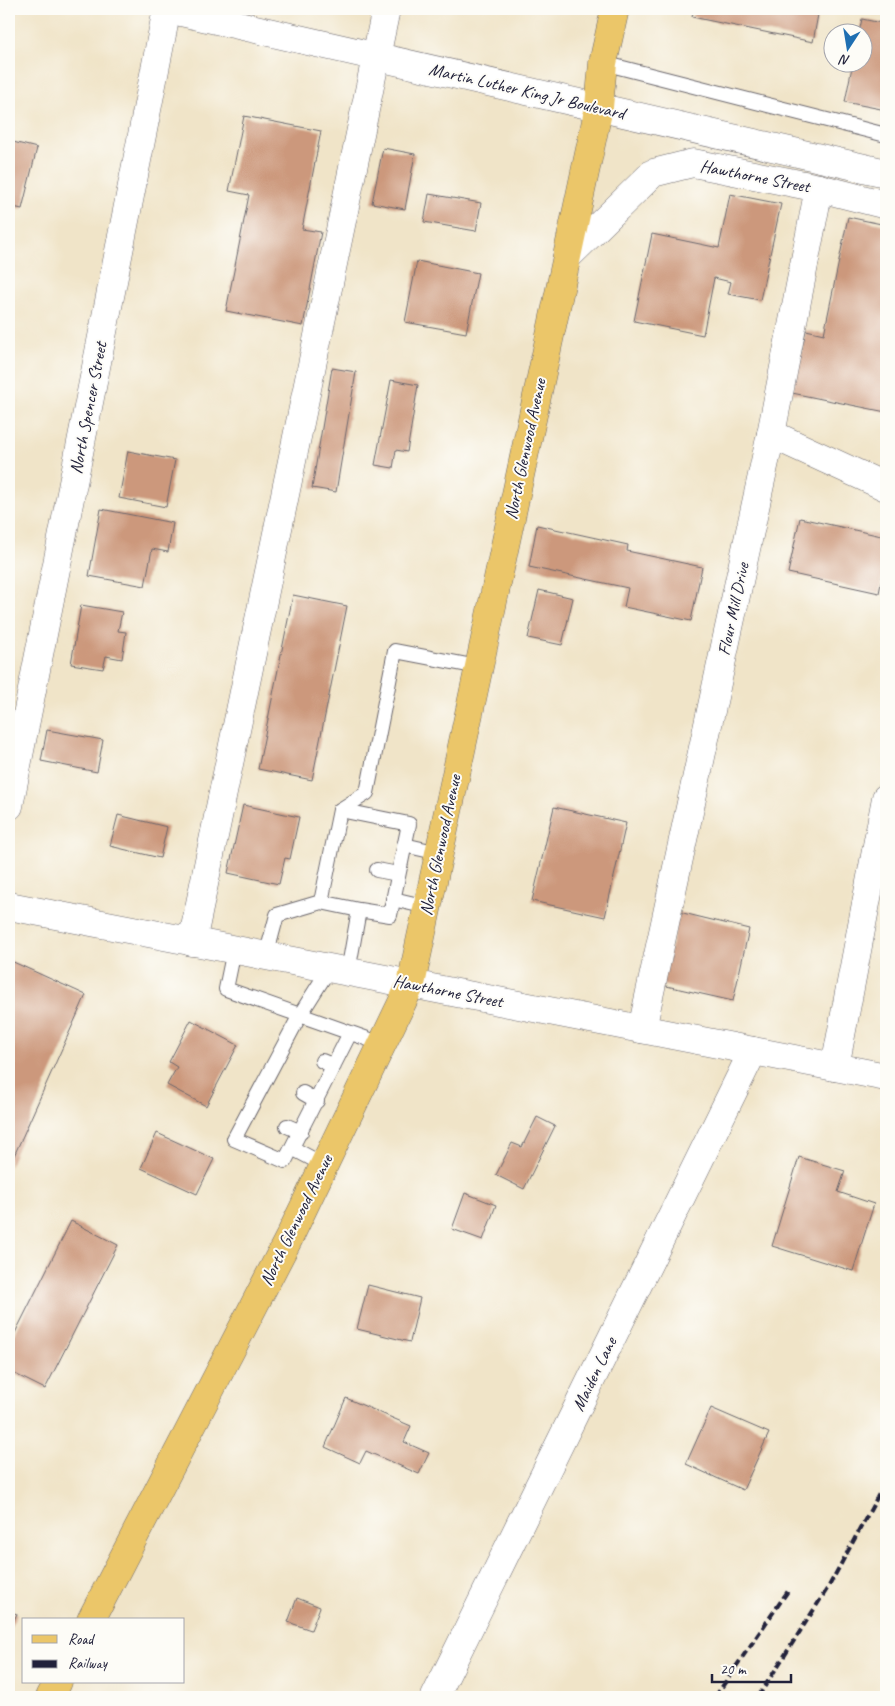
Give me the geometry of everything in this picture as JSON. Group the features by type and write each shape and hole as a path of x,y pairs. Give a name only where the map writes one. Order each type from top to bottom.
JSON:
{"main road":[{"name":"North Glenwood Avenue","path":"91,1618 289,1238 411,984 599,106 603,63 615,9"},
{"path":"50,1697 57,1684"}],"street":[{"name":"Martin Luther King Jr Boulevard","path":"168,9 886,173"},
{"name":"North Spencer Street","path":"9,806 168,9"},
{"path":"192,942 386,9"},
{"name":"Hawthorne Street","path":"567,257 653,173 693,163 819,188 886,205"},
{"name":"Flour Mill Drive","path":"642,1029 771,434 819,188"},
{"path":"771,434 886,487"},
{"path":"834,1067 886,798"},
{"name":"Hawthorne Street","path":"9,906 886,1077"},
{"name":"Maiden Lane","path":"435,1697 753,1051"}],"lane":[{"path":"603,63 886,135"},
{"path":"340,810 366,793 394,651 478,668"},
{"path":"266,956 277,915 321,902 390,915 408,824 340,810"},
{"path":"321,902 336,861 340,810"},
{"path":"404,845 439,853"},
{"path":"377,870 398,874"},
{"path":"393,899 427,906"},
{"path":"350,1033 328,1063 317,1101 285,1161 234,1139 271,1078 300,1015 338,970 359,910"},
{"path":"234,950 226,988 382,1044"},
{"path":"304,1093 317,1101"},
{"path":"287,1126 302,1132"},
{"path":"292,1148 324,1165"}],"building":[{"path":"694,9 819,9 813,42 692,17"},
{"path":"862,19 886,24 886,110 845,102 851,72 872,72 872,22 861,22"},
{"path":"244,116 321,131 302,229 321,232 303,326 226,311 249,195 229,191"},
{"path":"9,141 37,148 22,209 9,206"},
{"path":"383,148 415,154 405,209 372,203"},
{"path":"429,194 481,203 476,231 424,222"},
{"path":"730,194 781,204 760,300 728,294 731,282 714,278 703,335 634,321 652,234 719,248"},
{"path":"848,217 886,225 886,412 792,393 806,330 824,334"},
{"path":"417,261 478,273 466,333 405,322"},
{"path":"332,368 356,372 336,492 312,488"},
{"path":"391,380 418,385 407,452 396,450 393,468 375,465"},
{"path":"128,451 175,460 166,507 119,498"},
{"path":"101,509 173,523 168,552 152,549 145,586 89,576"},
{"path":"800,518 886,537 886,559 879,593 788,573"},
{"path":"537,525 628,545 627,551 702,567 691,621 624,607 628,588 529,567"},
{"path":"539,590 573,598 562,645 528,638"},
{"path":"293,595 347,606 312,780 258,769"},
{"path":"81,605 122,612 118,631 126,632 122,659 106,656 103,669 71,664"},
{"path":"47,730 103,740 97,772 41,761"},
{"path":"243,805 299,817 290,859 285,858 279,884 228,873"},
{"path":"554,807 626,823 605,917 532,901"},
{"path":"118,815 167,827 160,858 110,846"},
{"path":"679,912 749,929 733,1001 662,985"},
{"path":"9,960 86,995 9,1167"},
{"path":"191,1020 238,1045 206,1106 167,1085 177,1067 169,1062"},
{"path":"537,1117 555,1126 524,1189 496,1175 512,1143 522,1147"},
{"path":"157,1133 214,1159 197,1194 141,1168"},
{"path":"799,1157 845,1171 838,1192 874,1204 853,1271 772,1246"},
{"path":"465,1193 496,1205 483,1240 452,1229"},
{"path":"71,1221 118,1245 45,1389 9,1371 9,1345"},
{"path":"368,1285 420,1298 410,1342 357,1329"},
{"path":"346,1398 411,1426 404,1442 429,1453 419,1474 366,1451 360,1463 325,1447"},
{"path":"711,1408 769,1433 743,1490 686,1464"},
{"path":"297,1598 320,1607 311,1630 288,1622"},
{"path":"9,1611 17,1614 9,1630"}],"railway":[{"path":"758,1697 829,1586 886,1481"},
{"path":"715,1697 788,1591"}]}
